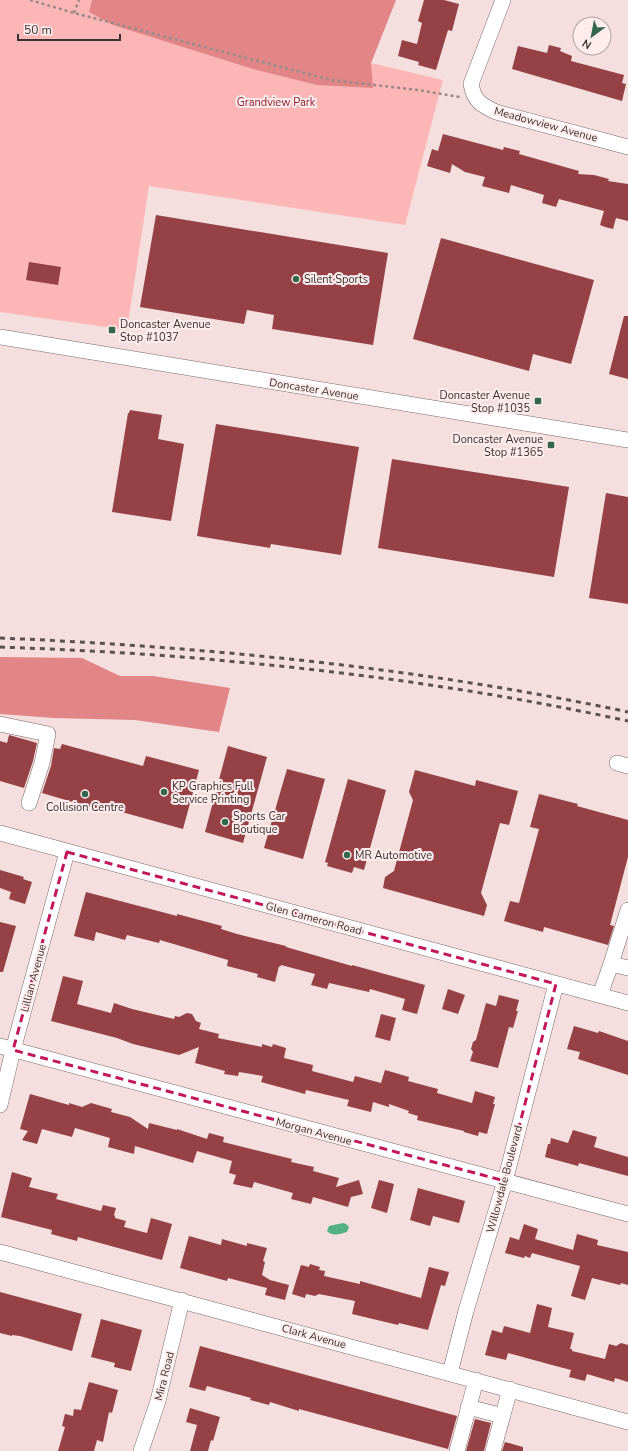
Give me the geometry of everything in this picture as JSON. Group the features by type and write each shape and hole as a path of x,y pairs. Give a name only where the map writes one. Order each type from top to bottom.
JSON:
{"street":[{"path":"477,100 472,92 470,84 503,0"},
{"name":"Meadowview Avenue","path":"477,100 483,106 496,112 628,147"},
{"name":"Doncaster Avenue","path":"0,337 628,440"},
{"path":"0,724 48,734 42,763 29,803"},
{"name":"Glen Cameron Road","path":"0,833 628,1003"},
{"name":"Lillian Avenue","path":"0,1105 7,1048 67,852"},
{"path":"600,995 628,910"},
{"path":"611,964 628,968"},
{"name":"Willowdale Boulevard","path":"450,1373 466,1311 505,1181 556,984"},
{"name":"Morgan Avenue","path":"7,1048 628,1214"},
{"name":"Clark Avenue","path":"0,1252 182,1300 628,1422"},
{"name":"Mira Road","path":"140,1451 158,1401 182,1300"},
{"path":"457,1451 476,1380"},
{"path":"493,1451 510,1389"},
{"path":"468,1408 503,1416"}],"path":[{"path":"30,0 74,13 331,80 418,90 477,100"},
{"path":"74,13 79,0"}],"highlighted area":[{"path":"67,852 556,984 505,1181 13,1050"}],"green space":[{"name":"Grandview Park","path":"0,0 396,0 371,63 443,80 405,225 149,186 127,330 0,312"}],"shaded area":[{"path":"92,0 396,0 371,63 373,88 317,85 253,69 113,25 89,12"},
{"path":"0,657 82,658 120,676 153,676 230,688 219,732 135,720 54,718 0,714"},
{"path":"343,1223 349,1227 347,1232 334,1234 327,1231 329,1226"}],"building":[{"path":"424,0 444,0 459,4 452,31 448,30 436,70 418,65 419,62 398,56 402,40 417,44 422,23 418,21"},
{"path":"549,45 561,48 560,51 572,56 571,61 624,75 622,83 626,84 622,101 512,69 518,46 547,53"},
{"path":"443,134 503,150 504,147 520,151 519,154 579,171 578,174 594,175 609,179 608,181 628,184 628,221 616,218 613,229 605,227 600,225 604,211 559,199 556,207 542,203 544,195 511,185 509,193 482,186 485,177 465,172 452,164 450,173 427,166 432,149 438,151"},
{"path":"156,215 388,253 373,345 272,329 274,315 247,310 244,324 140,307"},
{"path":"441,238 594,280 571,364 533,354 529,371 413,339"},
{"path":"29,262 61,267 58,285 26,280"},
{"path":"624,316 628,316 628,379 609,374"},
{"path":"130,410 162,415 158,439 184,444 171,521 112,512 128,413"},
{"path":"216,424 359,447 341,555 271,544 270,548 197,536"},
{"path":"392,459 569,487 554,577 378,548"},
{"path":"606,493 628,497 628,604 589,598"},
{"path":"9,735 37,743 24,788 0,781 0,741 7,743"},
{"path":"62,744 143,766 146,756 199,770 183,829 111,809 110,813 42,793 51,766 54,748 60,749"},
{"path":"228,746 267,757 243,843 205,832"},
{"path":"287,769 325,779 303,859 264,848"},
{"path":"415,770 475,786 476,780 518,791 509,825 500,823 481,893 487,905 484,916 383,888 385,877 394,871 413,800 409,792"},
{"path":"348,779 386,790 364,870 354,867 352,873 327,866 328,863 325,862"},
{"path":"539,794 578,804 577,806 628,820 628,857 610,925 614,926 608,945 544,927 543,932 504,921 510,901 519,903 539,829 530,827"},
{"path":"0,870 24,877 23,879 32,882 25,904 9,899 11,892 0,888"},
{"path":"86,892 177,916 177,914 222,926 221,929 237,934 286,946 352,966 425,985 417,1014 402,1010 405,999 370,989 369,992 329,983 327,989 311,985 315,974 281,965 280,967 279,966 275,982 257,977 258,974 227,966 228,960 160,940 159,943 127,935 125,940 96,932 94,941 74,936"},
{"path":"0,922 16,926 3,972 0,972"},
{"path":"63,976 83,981 77,1004 111,1013 114,1003 174,1019 175,1016 179,1017 187,1013 192,1014 196,1021 201,1023 199,1029 219,1034 218,1038 262,1047 262,1044 272,1047 273,1044 286,1048 284,1058 313,1065 312,1071 353,1082 355,1076 381,1083 385,1070 409,1077 408,1081 438,1089 437,1093 472,1103 475,1091 495,1097 493,1104 495,1104 487,1134 479,1132 478,1136 464,1131 417,1120 418,1116 389,1104 389,1107 373,1102 371,1112 347,1106 349,1100 306,1090 305,1094 261,1082 263,1076 239,1072 238,1076 224,1074 225,1071 195,1063 199,1047 179,1055 51,1021"},
{"path":"448,989 465,995 458,1014 442,1009"},
{"path":"499,995 519,1000 516,1011 518,1011 513,1028 509,1027 498,1068 470,1061 473,1052 471,1049 473,1042 476,1040 486,1003 496,1006"},
{"path":"381,1014 396,1018 390,1041 375,1037"},
{"path":"574,1026 598,1033 599,1031 628,1041 628,1075 578,1059 580,1052 567,1049"},
{"path":"30,1094 69,1105 69,1103 82,1107 91,1103 112,1109 111,1112 130,1117 148,1129 149,1123 177,1129 207,1139 209,1133 224,1137 223,1142 292,1159 291,1162 314,1167 313,1171 339,1178 336,1187 359,1180 363,1194 351,1197 348,1207 313,1197 311,1204 291,1199 293,1193 254,1182 252,1188 233,1184 236,1175 229,1173 232,1161 197,1151 193,1163 135,1146 134,1154 108,1147 110,1138 75,1128 72,1137 42,1129 37,1144 22,1140 28,1131 20,1129"},
{"path":"573,1130 597,1137 594,1147 628,1157 628,1176 579,1163 578,1166 545,1157 551,1138 568,1143"},
{"path":"12,1172 32,1178 29,1187 58,1194 56,1199 101,1211 103,1205 116,1208 114,1215 115,1218 126,1221 124,1227 147,1233 151,1218 172,1224 162,1260 78,1237 77,1241 51,1234 52,1230 1,1217"},
{"path":"379,1180 394,1184 387,1213 371,1208"},
{"path":"418,1188 465,1201 459,1223 433,1216 430,1226 410,1220"},
{"path":"524,1224 538,1229 535,1239 573,1250 577,1234 598,1240 597,1245 628,1252 628,1285 621,1283 620,1285 592,1278 585,1300 571,1296 580,1266 532,1253 530,1258 525,1256 524,1258 505,1253 510,1237 519,1240"},
{"path":"189,1236 221,1245 222,1239 247,1246 247,1243 267,1248 263,1261 265,1262 262,1275 270,1280 289,1285 285,1300 265,1295 267,1288 228,1278 227,1281 180,1268"},
{"path":"310,1264 320,1267 319,1270 325,1271 324,1276 360,1284 360,1281 421,1298 429,1267 449,1272 445,1286 441,1285 428,1330 399,1323 398,1325 352,1314 355,1301 319,1294 315,1296 306,1294 305,1298 292,1294 301,1265 309,1267"},
{"path":"0,1292 82,1314 72,1351 20,1336 0,1333"},
{"path":"537,1304 552,1308 548,1327 574,1333 570,1349 572,1349 572,1351 605,1359 609,1344 616,1346 621,1343 628,1345 628,1382 615,1378 614,1382 587,1374 585,1381 569,1377 571,1370 508,1353 506,1360 485,1355 492,1330 502,1333 504,1326 530,1333"},
{"path":"101,1319 142,1330 131,1371 114,1367 115,1363 91,1357"},
{"path":"200,1346 457,1416 448,1449 299,1409 299,1411 270,1402 269,1405 250,1400 251,1398 207,1386 205,1391 189,1387"},
{"path":"89,1382 118,1390 112,1413 109,1412 103,1442 97,1440 94,1451 58,1451 65,1427 62,1426 65,1414 73,1416 74,1409 81,1410"},
{"path":"190,1408 220,1417 213,1441 211,1440 208,1451 190,1451 197,1425 186,1422"},
{"path":"475,1419 491,1423 484,1451 466,1451"},
{"path":"505,1442 523,1447 523,1451 502,1451"}],"railway":[{"path":"0,638 158,647 316,662 472,683 628,712"},
{"path":"0,647 179,657 336,672 482,693 628,721"}],"place":[{"name":"Silent Sports","path":"296,279"},
{"name":"Doncaster Avenue Stop #1037","path":"112,330"},
{"name":"Doncaster Avenue Stop #1035","path":"538,401"},
{"name":"Doncaster Avenue Stop #1365","path":"551,445"},
{"name":"KP Graphics Full Service Printing","path":"164,792"},
{"name":"Collision Centre","path":"85,794"},
{"name":"Sports Car Boutique","path":"225,822"},
{"name":"MR Automotive","path":"347,855"}]}
